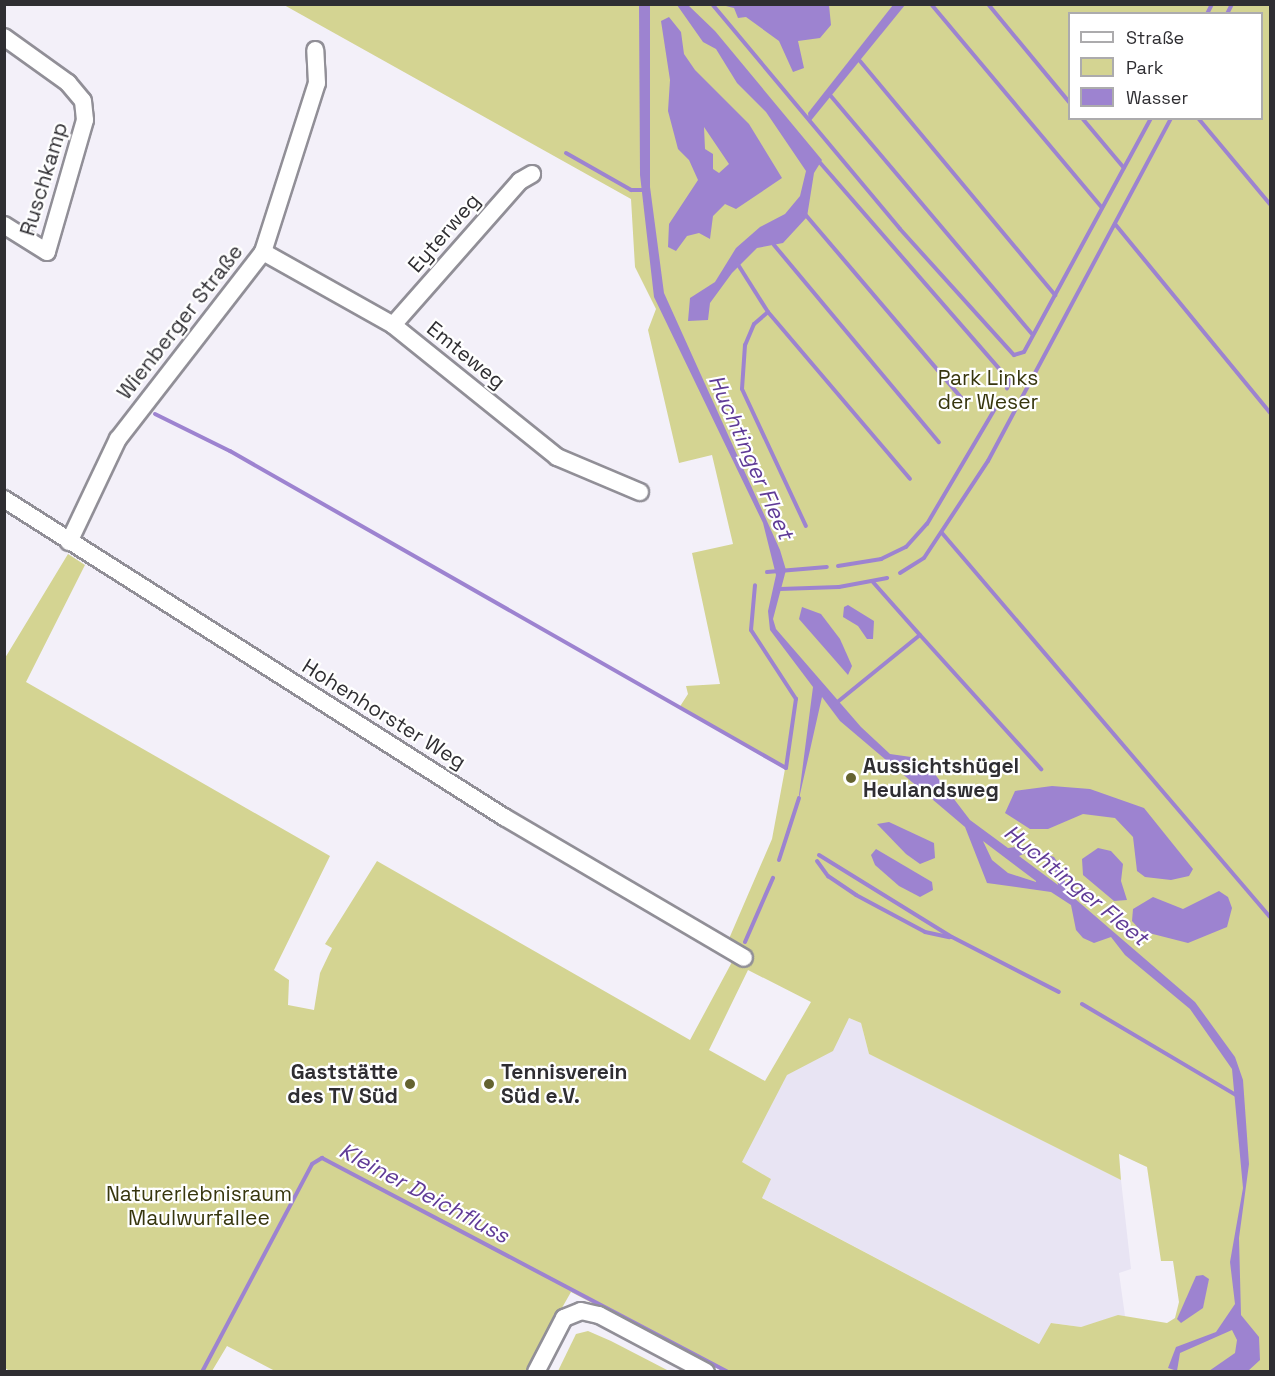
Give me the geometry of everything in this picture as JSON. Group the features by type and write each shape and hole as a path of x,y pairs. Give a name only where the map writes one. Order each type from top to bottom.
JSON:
{"street":[{"name":"Ruschkamp","path":"4,37 68,83 83,101 85,120 47,252 4,225"},
{"name":"Wienberger Straße","path":"69,542 118,439 263,252 317,83 315,50"},
{"name":"Eyterweg","path":"393,325 519,182 532,174"},
{"name":"Emteweg","path":"263,252 393,325 557,457 640,492"},
{"name":"Hohenhorster Weg","path":"4,499 504,817 744,958"},
{"path":"536,1371 564,1318 581,1311 598,1315 706,1371"}],"shaded area":[{"path":"811,1002 861,1023 869,1054 1121,1180 1131,1269 1119,1273 1125,1316 1081,1327 1052,1323 1039,1344 719,1175"}],"green space":[{"name":"Park Links der Weser","path":"284,5 1270,5 1270,1371 722,1371 571,1292 526,1371 275,1371 227,1346 212,1371 11,1372 5,1368 5,658 68,554 85,565 26,682 330,856 274,970 289,980 288,1005 314,1010 320,973 332,948 325,944 377,861 690,1040 732,962 722,955 772,839 785,769 679,708 688,694 686,686 720,684 692,553 733,544 712,455 679,463 648,330 656,309 635,267 631,199","holes":["748,970 811,1002 765,1081 709,1050","849,1018 861,1023 869,1054 1121,1180 1119,1154 1147,1167 1161,1261 1173,1261 1179,1302 1175,1318 1167,1323 1118,1315 1081,1327 1051,1323 1039,1344 762,1198 771,1179 742,1162 787,1075 833,1051"]},
{"path":"588,1331 669,1371 558,1371 576,1334"}],"water":[{"path":"639,5 650,5 650,187 664,293 780,550 786,570 773,619 776,629 861,727 890,754 911,757 931,769 970,820 1008,848 1024,846 1054,857 1064,872 1066,891 1195,1002 1235,1057 1243,1080 1249,1164 1239,1238 1241,1315 1259,1337 1260,1360 1248,1371 1209,1371 1235,1353 1237,1340 1232,1330 1180,1353 1177,1371 1168,1368 1176,1347 1216,1332 1235,1304 1230,1262 1243,1188 1232,1069 1190,1009 1125,955 1111,937 1094,943 1083,938 1076,930 1071,905 1051,892 987,883 965,827 840,721 822,697 798,803 813,687 770,630 768,611 776,575 763,523 654,297 640,175","holes":["983,841 1036,881 1036,882 1008,873 992,860","1026,853 1047,861 1055,871 1058,885 1019,856"]},
{"path":"677,5 688,5 715,31 822,160 814,173 807,217 783,243 757,248 732,273 710,303 708,320 688,321 690,298 715,282 736,248 760,227 785,214 800,196 806,171 766,112 737,83 716,49 703,42"},
{"path":"722,5 829,5 831,25 820,38 798,41 804,68 793,72 779,41 746,17 738,18 734,8"},
{"path":"893,5 905,5 809,123 808,113"},
{"path":"669,17 681,32 684,54 695,70 749,124 782,178 736,209 725,204 713,216 710,239 699,233 687,236 676,251 668,247 669,224 698,180 689,160 678,149 668,111 670,80 661,21","holes":["704,127 729,164 719,173 713,169 713,154 705,149"]},
{"path":"848,605 874,621 873,639 867,639 858,626 843,617 844,607"},
{"path":"802,607 821,614 840,639 852,666 848,675 799,619"},
{"path":"1052,786 1090,789 1144,808 1193,869 1189,876 1171,880 1145,877 1137,871 1133,837 1115,818 1083,814 1048,829 1030,829 1005,813 1015,791"},
{"path":"889,822 934,843 935,858 920,864 906,854 877,824"},
{"path":"1098,848 1111,851 1123,864 1121,881 1127,900 1114,901 1083,875 1082,859"},
{"path":"876,849 932,882 933,890 920,897 899,886 875,865 871,855"},
{"path":"1219,891 1228,897 1232,908 1227,927 1188,943 1141,931 1132,921 1133,909 1153,897 1183,909"},
{"path":"1203,1275 1209,1279 1203,1308 1181,1323 1177,1319 1196,1276"}],"waterway":[{"path":"712,4 900,229 1014,355 1024,352 1150,120"},
{"path":"931,4 1102,208"},
{"path":"988,4 1068,101"},
{"path":"1208,12 1212,4"},
{"path":"1228,12 1232,4"},
{"path":"860,61 1055,295"},
{"path":"830,95 1033,335"},
{"path":"1084,120 1124,168"},
{"path":"900,573 924,558 988,461 1170,120"},
{"path":"1200,120 1270,204"},
{"path":"566,153 631,190 645,190"},
{"path":"816,158 1010,381 1007,388"},
{"path":"804,213 965,402"},
{"path":"1115,224 1270,413"},
{"path":"774,245 939,442"},
{"path":"737,263 768,312 910,479"},
{"name":"Huchtinger Fleet","path":"768,312 754,324 745,345 742,389 806,526"},
{"path":"838,566 881,559 906,547 927,524 999,402"},
{"path":"155,414 230,451 786,768 796,699 751,630 755,585"},
{"path":"942,533 1270,917"},
{"path":"767,572 827,567"},
{"path":"780,589 839,587 887,578"},
{"path":"872,581 920,635"},
{"path":"835,704 920,635 1041,769"},
{"path":"779,860 799,798"},
{"path":"819,855 952,937 1059,992"},
{"path":"817,861 828,876 856,895 925,932 949,937"},
{"path":"745,942 773,878"},
{"path":"1082,1004 1239,1097"},
{"name":"Kleiner Deichfluss","path":"202,1372 312,1164 322,1158 728,1372"}],"place":[{"name":"Aussichtshügel Heulandsweg","path":"851,778"},
{"name":"Gaststätte des TV Süd","path":"410,1084"},
{"name":"Tennisverein Süd e.V.","path":"489,1084"}],"park label":[{"name":"Naturerlebnisraum Maulwurfallee","path":"199,1206"}]}
